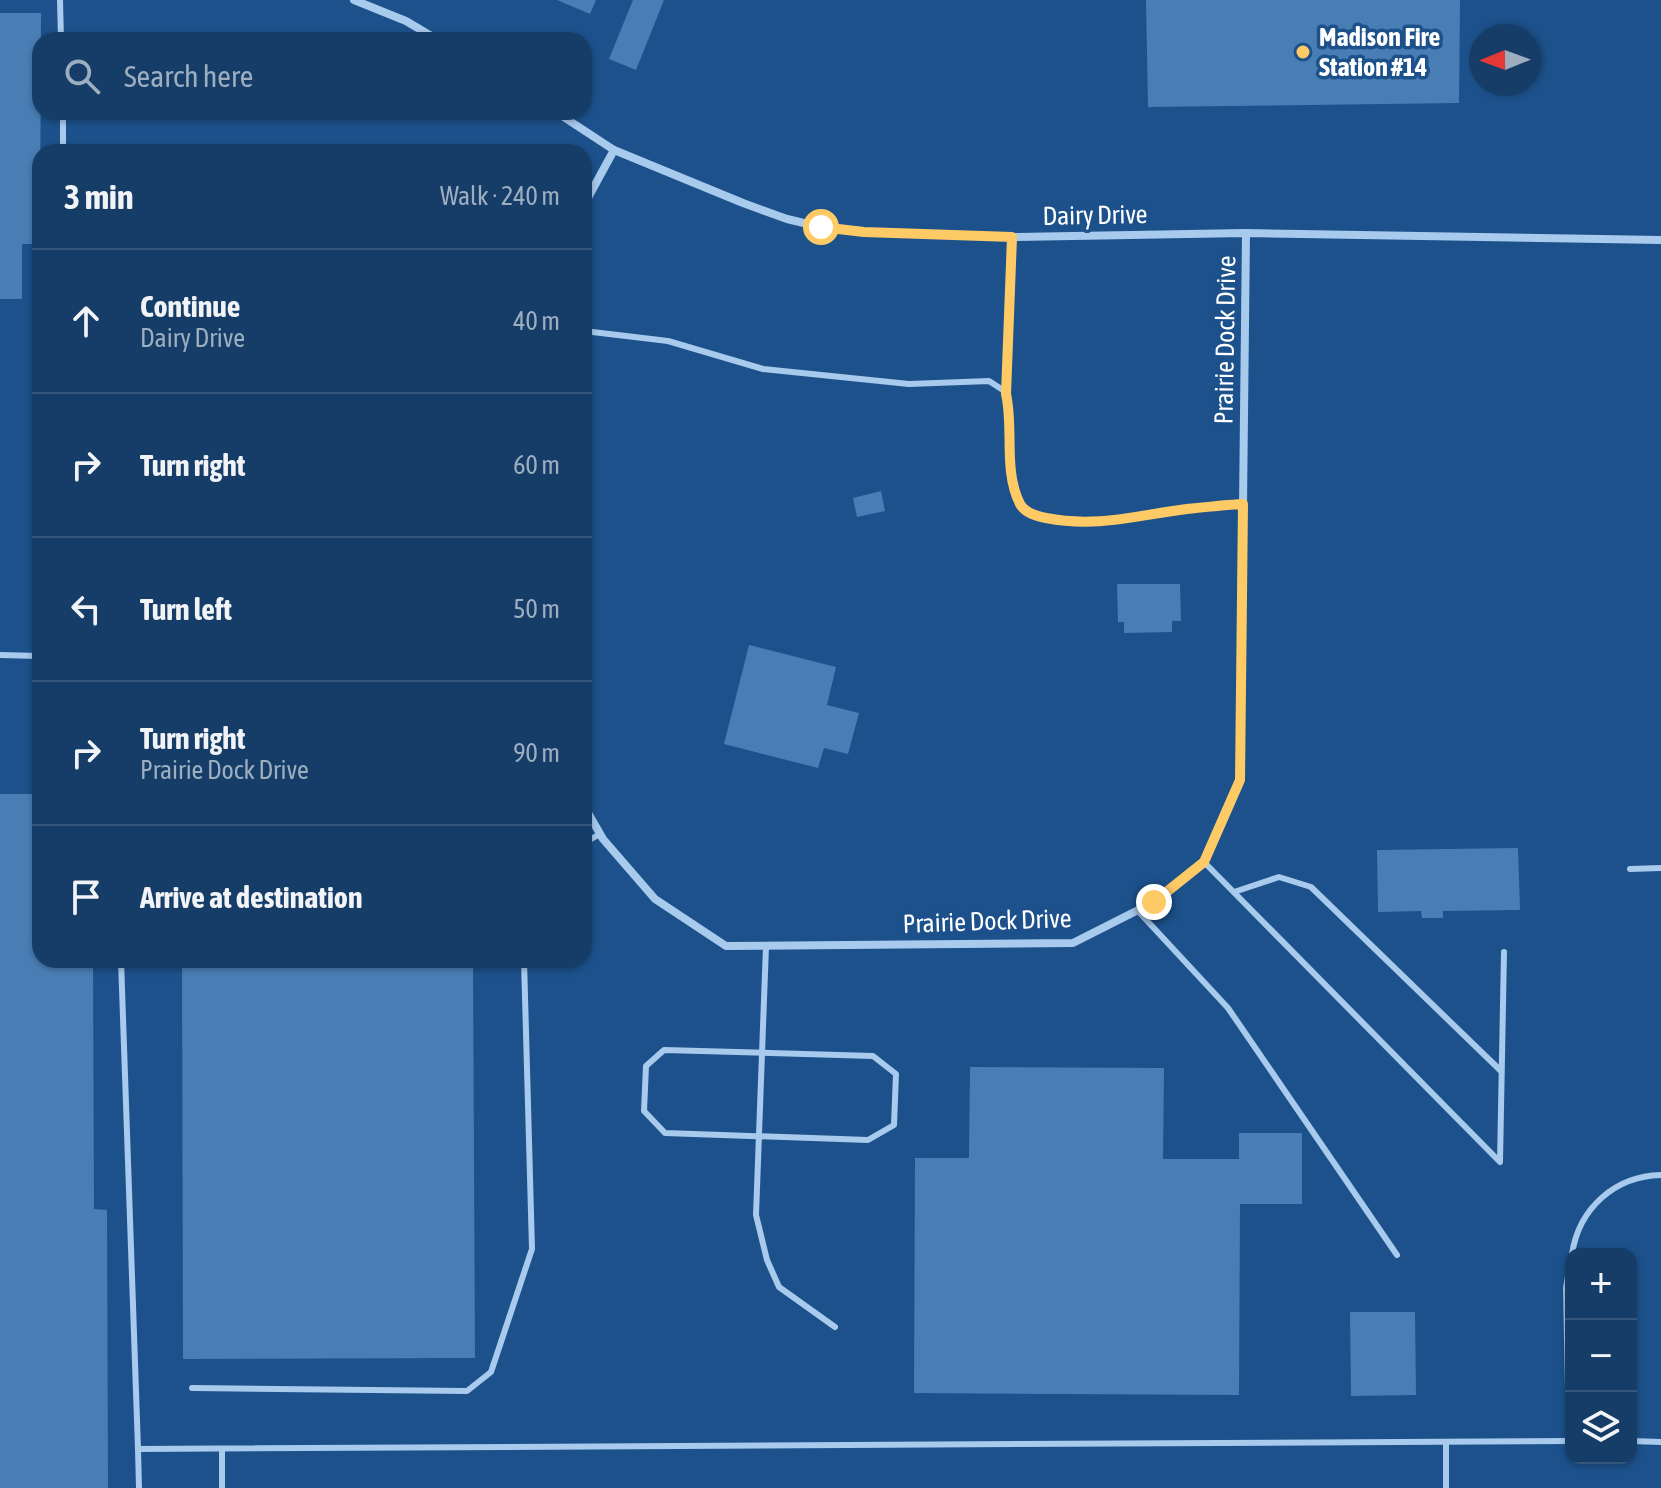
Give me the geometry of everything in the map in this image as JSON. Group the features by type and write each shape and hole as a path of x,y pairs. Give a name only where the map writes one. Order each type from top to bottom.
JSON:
{"street":[{"path":"354,0 425,32"},
{"name":"Dairy Drive","path":"568,120 614,150 743,203 787,219 864,232 1012,237 1246,233 1661,240"},
{"path":"592,190 614,150"},
{"name":"Prairie Dock Drive","path":"592,820 600,834 655,899 726,946 1073,943 1154,902 1204,862 1240,780 1246,233"}],"lane":[{"path":"60,0 61,32"},
{"path":"63,120 63,144"},
{"path":"1012,237 1006,394 1010,412 1011,477 1021,507 1034,515 1074,523 1123,521 1186,509 1243,504"},
{"path":"592,332 668,341 763,369 909,384 989,381 1006,394"},
{"path":"0,655 32,656"},
{"path":"592,838 600,834"},
{"path":"1204,862 1500,1162 1504,952"},
{"path":"1630,869 1661,868"},
{"path":"1234,892 1279,877 1311,887 1501,1071"},
{"path":"1138,911 1228,1008 1397,1255"},
{"path":"766,946 756,1215 767,1260 779,1287 835,1327"},
{"path":"121,968 139,1488"},
{"path":"192,1388 467,1391 491,1372 532,1249 524,968"},
{"path":"664,1050 762,1053 873,1056 896,1074 894,1125 868,1140 665,1133 644,1111 646,1066 664,1050"},
{"path":"1572,1248 1574,1238 1592,1207 1619,1185 1638,1176 1661,1175"},
{"path":"1567,1320 1569,1392"},
{"path":"138,1449 1565,1441"},
{"path":"1637,1441 1661,1442"},
{"path":"1446,1442 1446,1488"},
{"path":"222,1449 222,1488"}],"building":[{"path":"557,0 596,0 590,14"},
{"path":"633,0 664,0 636,70 609,59"},
{"name":"Madison Fire Station #14","path":"1146,0 1460,0 1459,103 1148,107"},
{"path":"0,13 41,13 41,32 32,32 32,120 41,120 40,144 32,144 32,244 22,244 22,299 0,299"},
{"path":"881,491 885,511 857,517 853,498"},
{"path":"1117,584 1180,584 1181,621 1172,621 1172,632 1124,633 1124,622 1118,622"},
{"path":"749,645 836,667 827,705 859,713 848,754 824,748 818,768 724,744"},
{"path":"0,794 32,794 32,968 93,968 94,1209 107,1210 108,1488 0,1488"},
{"path":"1518,848 1520,910 1443,911 1443,918 1422,918 1421,911 1378,912 1377,850"},
{"path":"182,968 473,968 475,1358 183,1359"},
{"path":"970,1067 1164,1068 1163,1159 1239,1159 1239,1133 1302,1133 1302,1204 1240,1204 1239,1395 914,1393 915,1158 969,1158"},
{"path":"1350,1312 1415,1312 1416,1395 1351,1396"}],"place":[{"name":"Madison Fire Station #14","path":"1303,52"}],"route":[{"path":"821,227 864,232 1012,237 1006,394 1010,412 1011,477 1021,507 1034,515 1074,523 1123,521 1186,509 1243,504 1240,780 1204,862 1154,902"}]}
